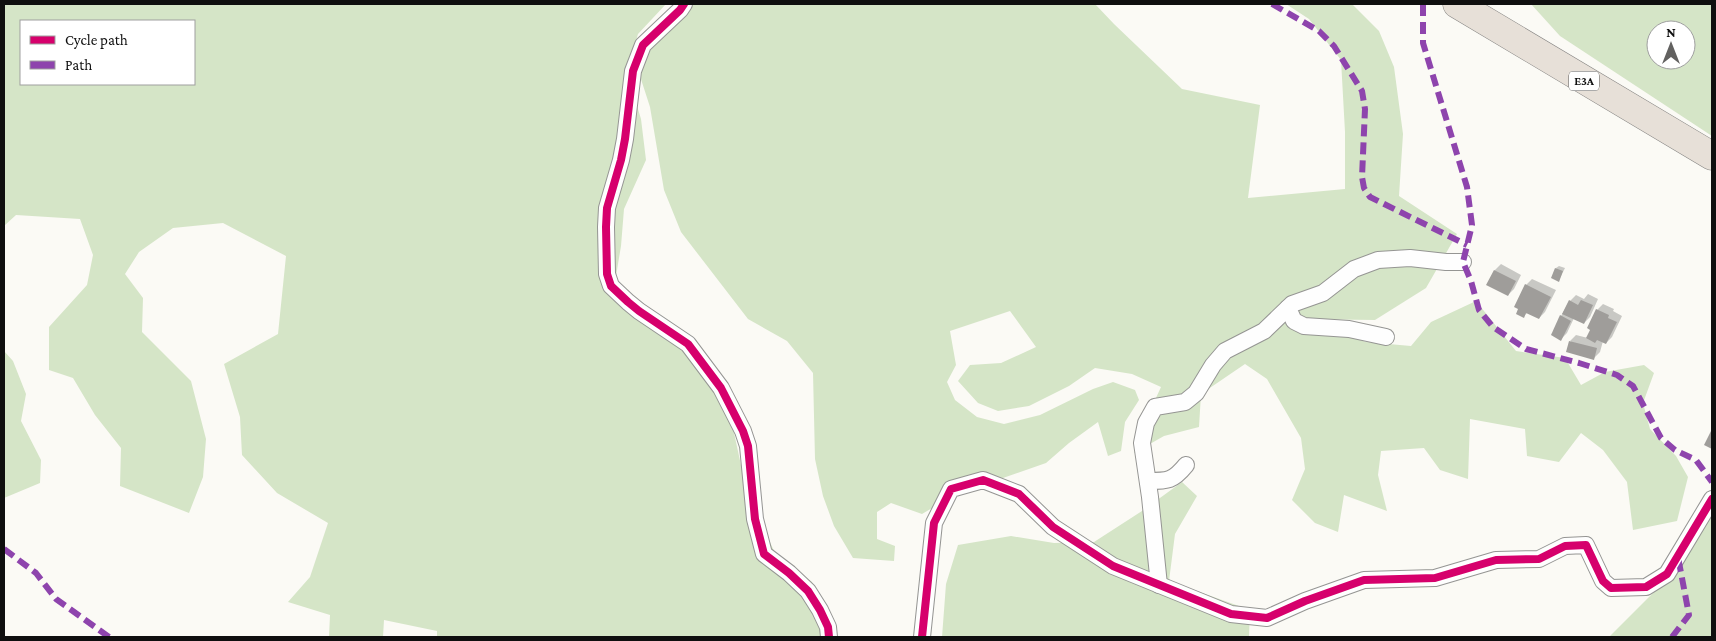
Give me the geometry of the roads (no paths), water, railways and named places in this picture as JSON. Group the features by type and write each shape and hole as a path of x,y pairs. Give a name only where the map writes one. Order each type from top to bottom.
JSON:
{"highway":[{"name":"E3A","path":"1457,4 1712,156"}],"street":[{"path":"684,4 643,45 633,70 625,139 607,208 605,255 607,274 611,286 639,311 688,344 721,388 743,431 748,446 755,518 764,554 789,573 808,591 824,618 828,627 829,637"},
{"path":"1159,585 1142,443 1146,423 1155,407 1185,402 1196,394 1213,365 1225,351 1264,331 1292,304 1323,293 1354,269 1378,260 1410,258 1463,262"},
{"path":"1288,308 1294,321 1304,326 1349,329 1386,337"},
{"path":"1148,481 1166,481 1176,477 1186,465"},
{"path":"922,637 934,523 951,489 983,480 1019,494 1053,527 1113,566 1231,614 1267,618 1305,601 1364,580 1435,578 1496,560 1539,559 1565,546 1586,545 1603,581 1611,588 1646,587 1666,574 1712,499"}]}
